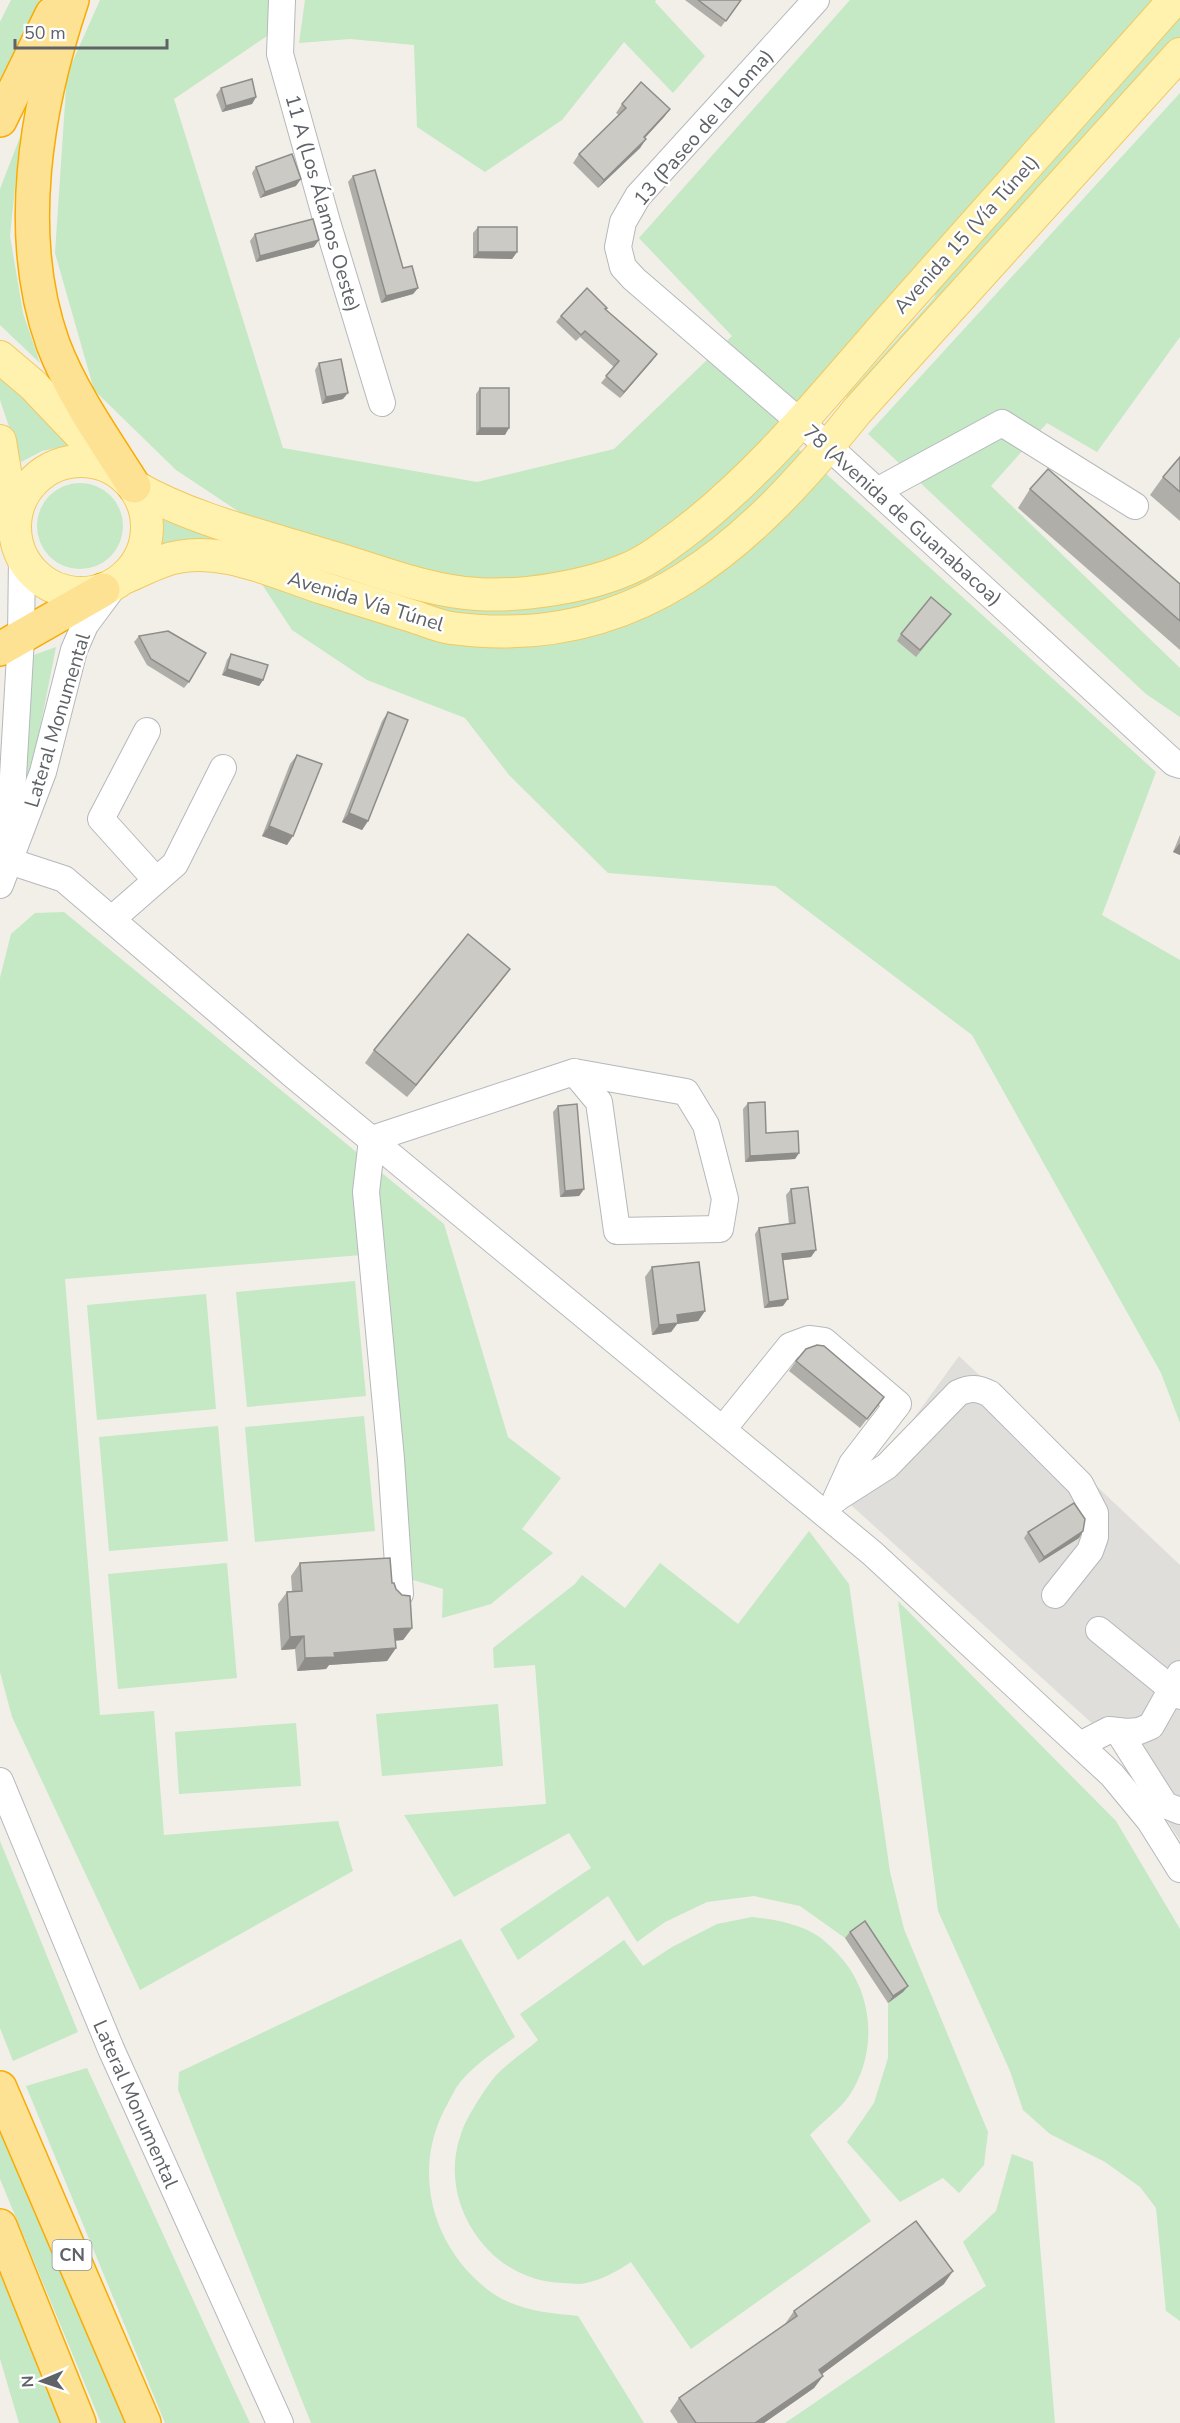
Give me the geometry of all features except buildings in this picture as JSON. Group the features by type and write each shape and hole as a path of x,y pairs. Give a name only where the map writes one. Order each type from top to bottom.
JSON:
{"highway":[{"path":"0,120 59,0"},
{"path":"72,0 62,29 44,108 36,161 33,215 36,263 42,306 54,345 90,417 134,486"},
{"path":"11,643 115,584"},
{"name":"CN","path":"0,2088 144,2423"},
{"path":"0,2226 79,2423"}],"main road":[{"name":"Avenida 15 (Vía Túnel)","path":"757,468 801,423 1174,0"},
{"name":"Avenida 15 (Vía Túnel)","path":"760,518 829,447 857,411 1180,54"},
{"path":"0,357 33,386 109,465 123,474 141,495 147,516 147,538 140,559 115,584 84,594 66,592 33,573 19,545 0,441"},
{"path":"19,545 17,509 27,488 43,472 64,462 87,460 109,465"},
{"name":"Avenida Vía Túnel","path":"134,486 154,498 268,538 409,581 480,595 554,589 628,570 656,554 707,515 757,468"},
{"name":"Avenida Vía Túnel","path":"115,584 164,561 188,556 211,555 248,563 450,628 524,630 600,619 632,608 672,587 714,558 751,530 760,518"}],"street":[{"name":"11 A (Los Álamos Oeste)","path":"282,0 280,54 327,222 382,403"},
{"name":"13 (Paseo de la Loma)","path":"623,267 618,247 623,222 638,196 816,0"},
{"name":"78 (Avenida de Guanabacoa)","path":"623,267 653,297 829,447 1174,763 1180,765"},
{"path":"877,491 1002,423 1135,506"},
{"name":"Lateral Monumental","path":"9,861 6,768 11,643 19,545"},
{"name":"Lateral Monumental","path":"0,885 29,814 43,772 74,650 85,626 115,584"},
{"path":"147,731 101,819 156,880"},
{"path":"112,919 175,864 223,768"},
{"path":"9,861 64,879 372,1139 723,1429 832,1507 908,1584 1112,1775 1150,1821 1180,1869"},
{"path":"372,1139 574,1072 686,1092 706,1125 725,1199 720,1229 617,1231 599,1101 574,1072"},
{"path":"372,1139 366,1192 391,1459 400,1594"},
{"path":"723,1429 790,1346 809,1339 824,1341 898,1404 852,1464 832,1507"},
{"path":"832,1507 887,1466 958,1393 979,1388 990,1394 1080,1485 1095,1513 1095,1537 1090,1551 1055,1595"},
{"path":"1080,1744 1108,1730 1139,1731 1150,1726 1177,1687 1099,1630"},
{"path":"1118,1731 1165,1805 1180,1811"},
{"name":"Lateral Monumental","path":"0,1781 111,2049 280,2423"}],"shaded area":[{"path":"959,1356 1180,1565 1180,1840 1116,1745 851,1505"}],"green space":[{"path":"11,0 40,0 0,79 0,22"},
{"path":"100,0 273,0 267,36 174,99 283,448 477,482 614,449 732,336 639,238 850,0 1157,0 782,434 1156,772 1102,915 1180,960 1180,1423 1161,1373 972,1035 775,886 608,873 509,775 465,718 367,680 292,630 248,563 157,548 162,535 160,519 201,530 253,521 176,470 94,390 55,253 67,74"},
{"path":"305,0 656,0 655,2 705,56 673,93 624,42 562,120 485,172 417,127 414,45 350,39 299,43"},
{"path":"1180,16 1180,39 850,400 846,396 934,298 942,279"},
{"path":"1180,93 1180,337 1097,452 1047,423 991,486 1180,668 1180,717 1146,694 868,434"},
{"path":"20,137 10,236 23,313 40,363 0,325 0,189"},
{"path":"0,372 74,444 42,451 21,462 0,400"},
{"path":"80,483 97,486 111,495 120,509 123,526 120,543 111,557 97,566 80,569 63,566 49,557 40,543 37,526 40,509 49,495 63,486"},
{"path":"56,647 26,799 18,807 31,656"},
{"path":"64,912 444,1224 508,1437 561,1478 522,1529 553,1553 491,1604 442,1618 443,1589 413,1580 386,1253 65,1279 100,1715 154,1711 164,1835 338,1821 353,1871 140,1990 12,1717 0,1672 0,978 11,934 35,913"},
{"path":"355,1281 366,1396 247,1407 236,1292"},
{"path":"206,1294 216,1409 97,1420 87,1305"},
{"path":"364,1416 375,1531 255,1542 245,1427"},
{"path":"218,1426 228,1541 109,1551 99,1437"},
{"path":"809,1531 849,1584 890,1872 904,1929 988,2132 984,2165 959,2193 943,2178 900,2202 847,2142 874,2103 888,2058 888,2003 903,1992 845,1938 800,1906 754,1896 707,1902 665,1922 637,1942 608,1896 518,1960 500,1929 591,1868 569,1833 454,1897 404,1815 546,1804 535,1665 494,1668 493,1648 575,1584 582,1575 625,1608 660,1563 738,1624"},
{"path":"227,1563 237,1678 118,1689 108,1574"},
{"path":"898,1601 1116,1821 1180,1929 1180,2321 1166,2311 1156,2208 1140,2187 1105,2162 1050,2134 1023,2110 1010,2071 938,1911"},
{"path":"498,1704 503,1766 382,1776 376,1714"},
{"path":"296,1723 301,1786 179,1794 175,1732"},
{"path":"0,1841 78,2032 13,2061 0,2028"},
{"path":"752,1917 794,1925 818,1936 848,1966 858,1983 868,2021 865,2060 859,2078 849,2096 810,2135 871,2221 691,2349 631,2262 598,2280 575,2284 537,2279 513,2269 492,2254 475,2234 463,2211 456,2186 455,2160 463,2128 484,2091 503,2068 538,2040 520,2014 624,1940 643,1966 672,1947 717,1924"},
{"path":"461,1939 515,2037 481,2062 460,2082 437,2128 430,2153 429,2178 432,2204 440,2228 452,2251 468,2272 498,2297 531,2309 578,2316 644,2423 311,2423 178,2090 179,2072"},
{"path":"87,2068 250,2423 165,2423 26,2086"},
{"path":"0,2122 127,2423 101,2423 0,2179"},
{"path":"1012,2154 1033,2162 1055,2423 785,2423 986,2286 963,2242 996,2211"},
{"path":"0,2274 61,2423 19,2423 0,2359"}]}
